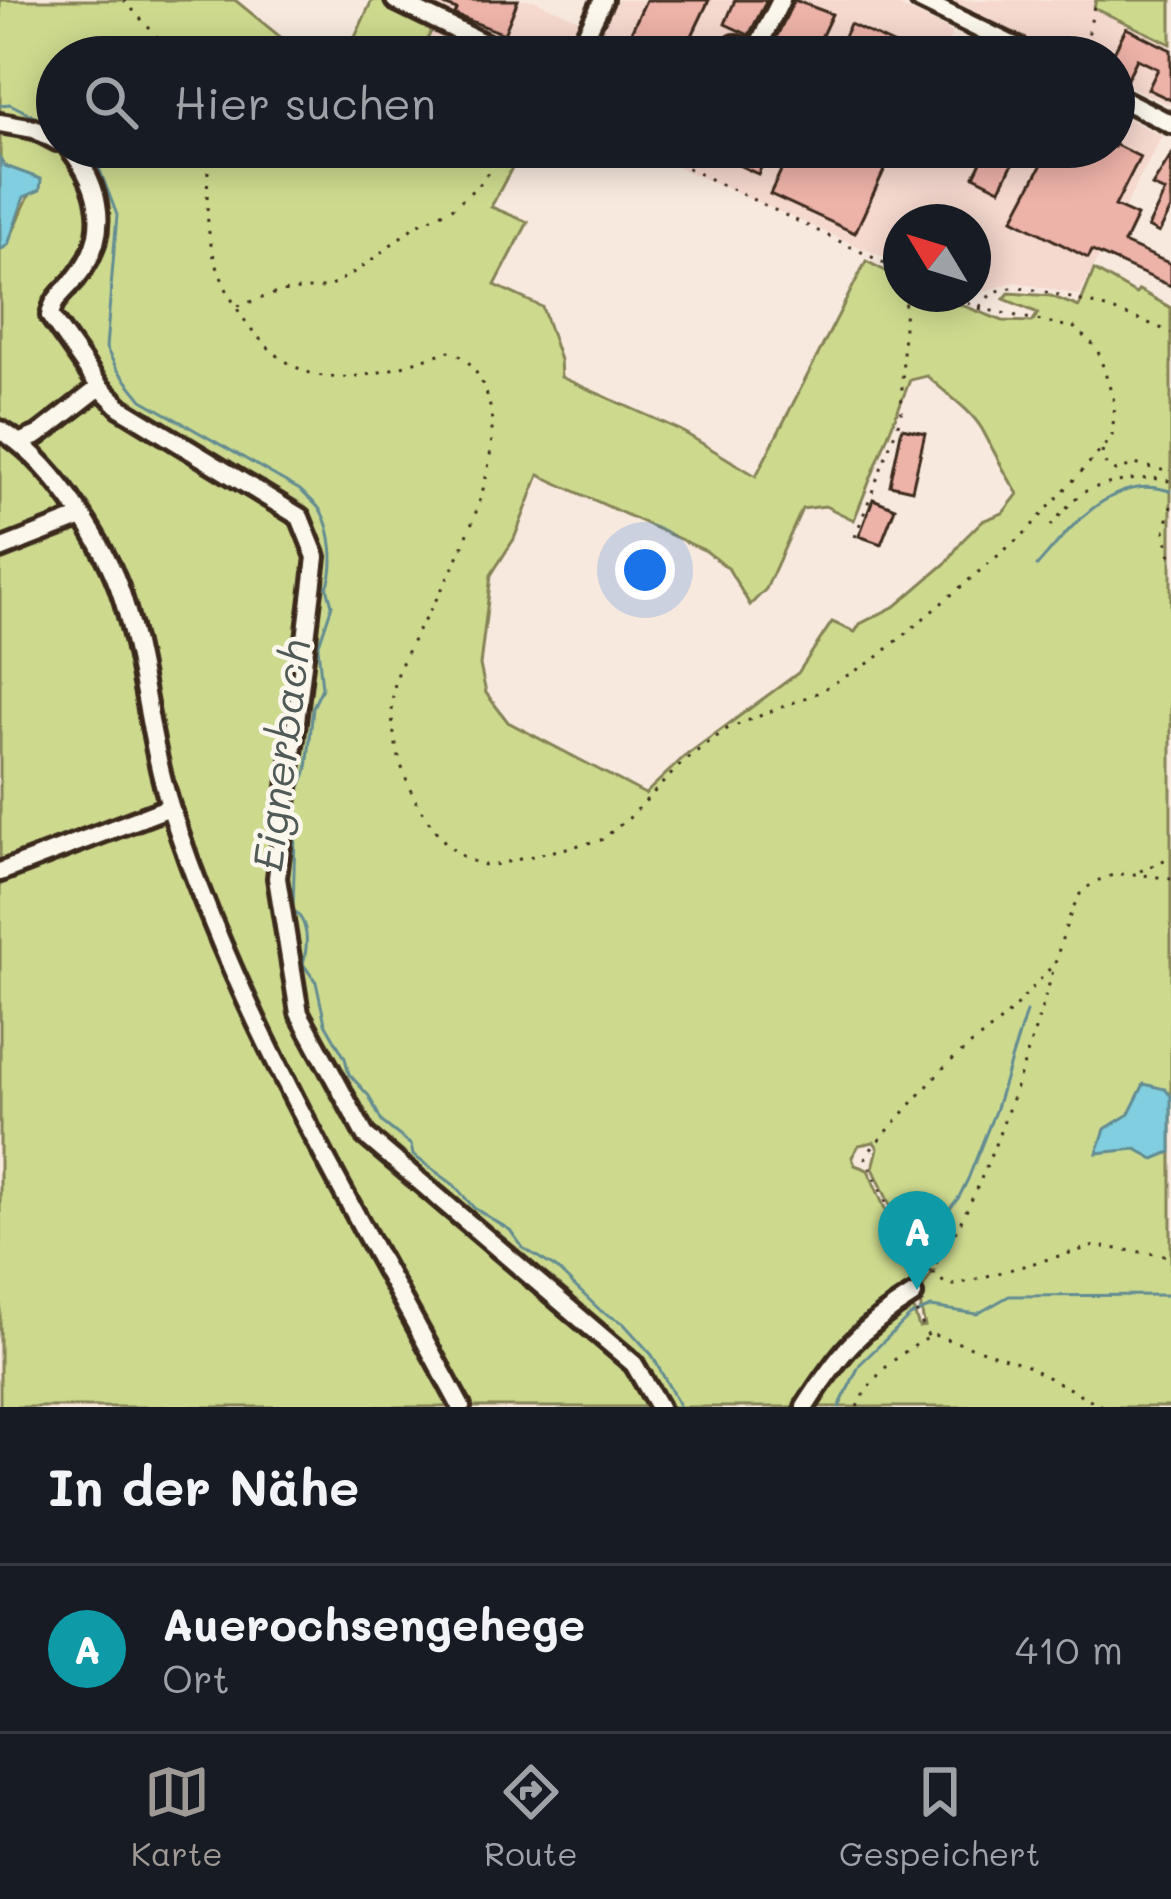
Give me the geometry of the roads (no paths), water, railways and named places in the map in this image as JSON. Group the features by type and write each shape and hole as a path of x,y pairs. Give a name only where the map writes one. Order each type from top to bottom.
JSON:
{"street":[{"path":"395,0 469,36"},
{"path":"585,36 603,0"},
{"path":"763,36 781,0"},
{"path":"920,0 994,36"},
{"path":"1135,106 1171,124"},
{"path":"0,123 36,130"},
{"path":"85,168 101,211 80,274 52,302 50,316 121,409 300,518 316,557 277,878 299,1013 365,1135 634,1364 659,1407"},
{"path":"21,442 38,435 100,387"},
{"path":"0,430 21,442 63,487 118,586 170,807 227,961 273,1058 460,1407"},
{"path":"0,549 82,517"},
{"path":"0,872 170,807"},
{"path":"805,1407 872,1321 916,1296"}],"water":[{"path":"0,159 5,166 41,179 40,190 24,197 8,245 0,250"},
{"path":"1144,1084 1165,1089 1171,1096 1171,1152 1154,1159 1136,1149 1097,1153 1105,1129 1129,1114"}],"waterway":[{"name":"Eignerbach","path":"0,105 10,104 36,117"},
{"name":"Eignerbach","path":"99,168 117,215 106,348 117,369 142,400 300,490 319,508 328,528 332,560 327,587 332,605 318,647 322,688 313,707 307,770 296,796 293,910 305,928 303,964 316,982 325,1023 349,1074 369,1096 382,1122 474,1208 510,1230 523,1248 556,1268 601,1311 623,1323 652,1355 680,1407"},
{"path":"1037,566 1079,521 1112,496 1149,487 1170,491"},
{"path":"918,1249 968,1179 1026,1012"},
{"path":"839,1407 860,1364 910,1316 931,1307 977,1314 1009,1296 1171,1295"}],"place":[{"name":"Auerochsengehege","path":"917,1290"}]}
